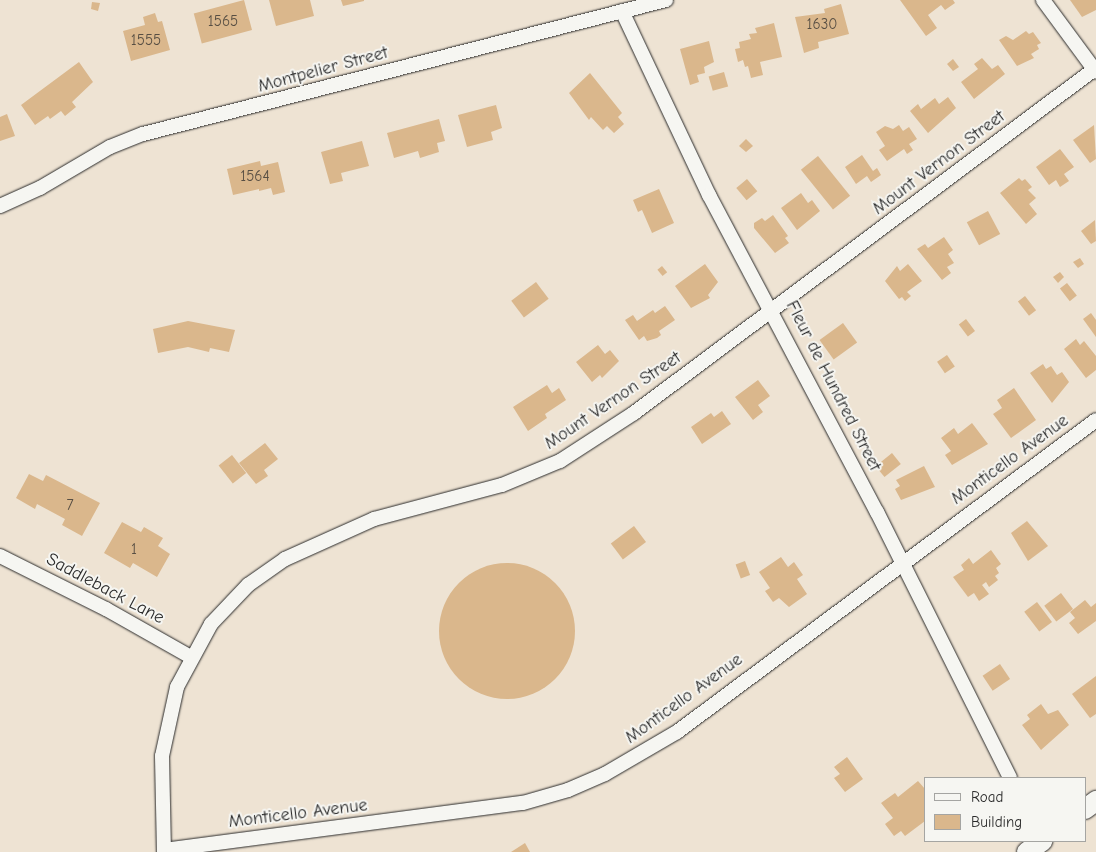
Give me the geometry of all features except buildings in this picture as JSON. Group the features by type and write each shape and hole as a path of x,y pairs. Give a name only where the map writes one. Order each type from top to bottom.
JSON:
{"street":[{"name":"Montpelier Street","path":"0,206 40,188 110,147 143,134 292,98 666,0"},
{"path":"1043,0 1095,70"},
{"name":"Fleur de Hundred Street","path":"622,11 709,195 773,310 1010,777"},
{"name":"Mount Vernon Street","path":"164,851 162,756 177,687 191,657 225,608 248,585 285,559 374,519 502,485 560,461 634,413 1095,70"},
{"name":"Monticello Avenue","path":"164,851 459,814 523,803 568,790 638,757 677,732 902,562 1038,466 1096,420"},
{"name":"Saddleback Lane","path":"0,556 106,609 191,657"}]}
